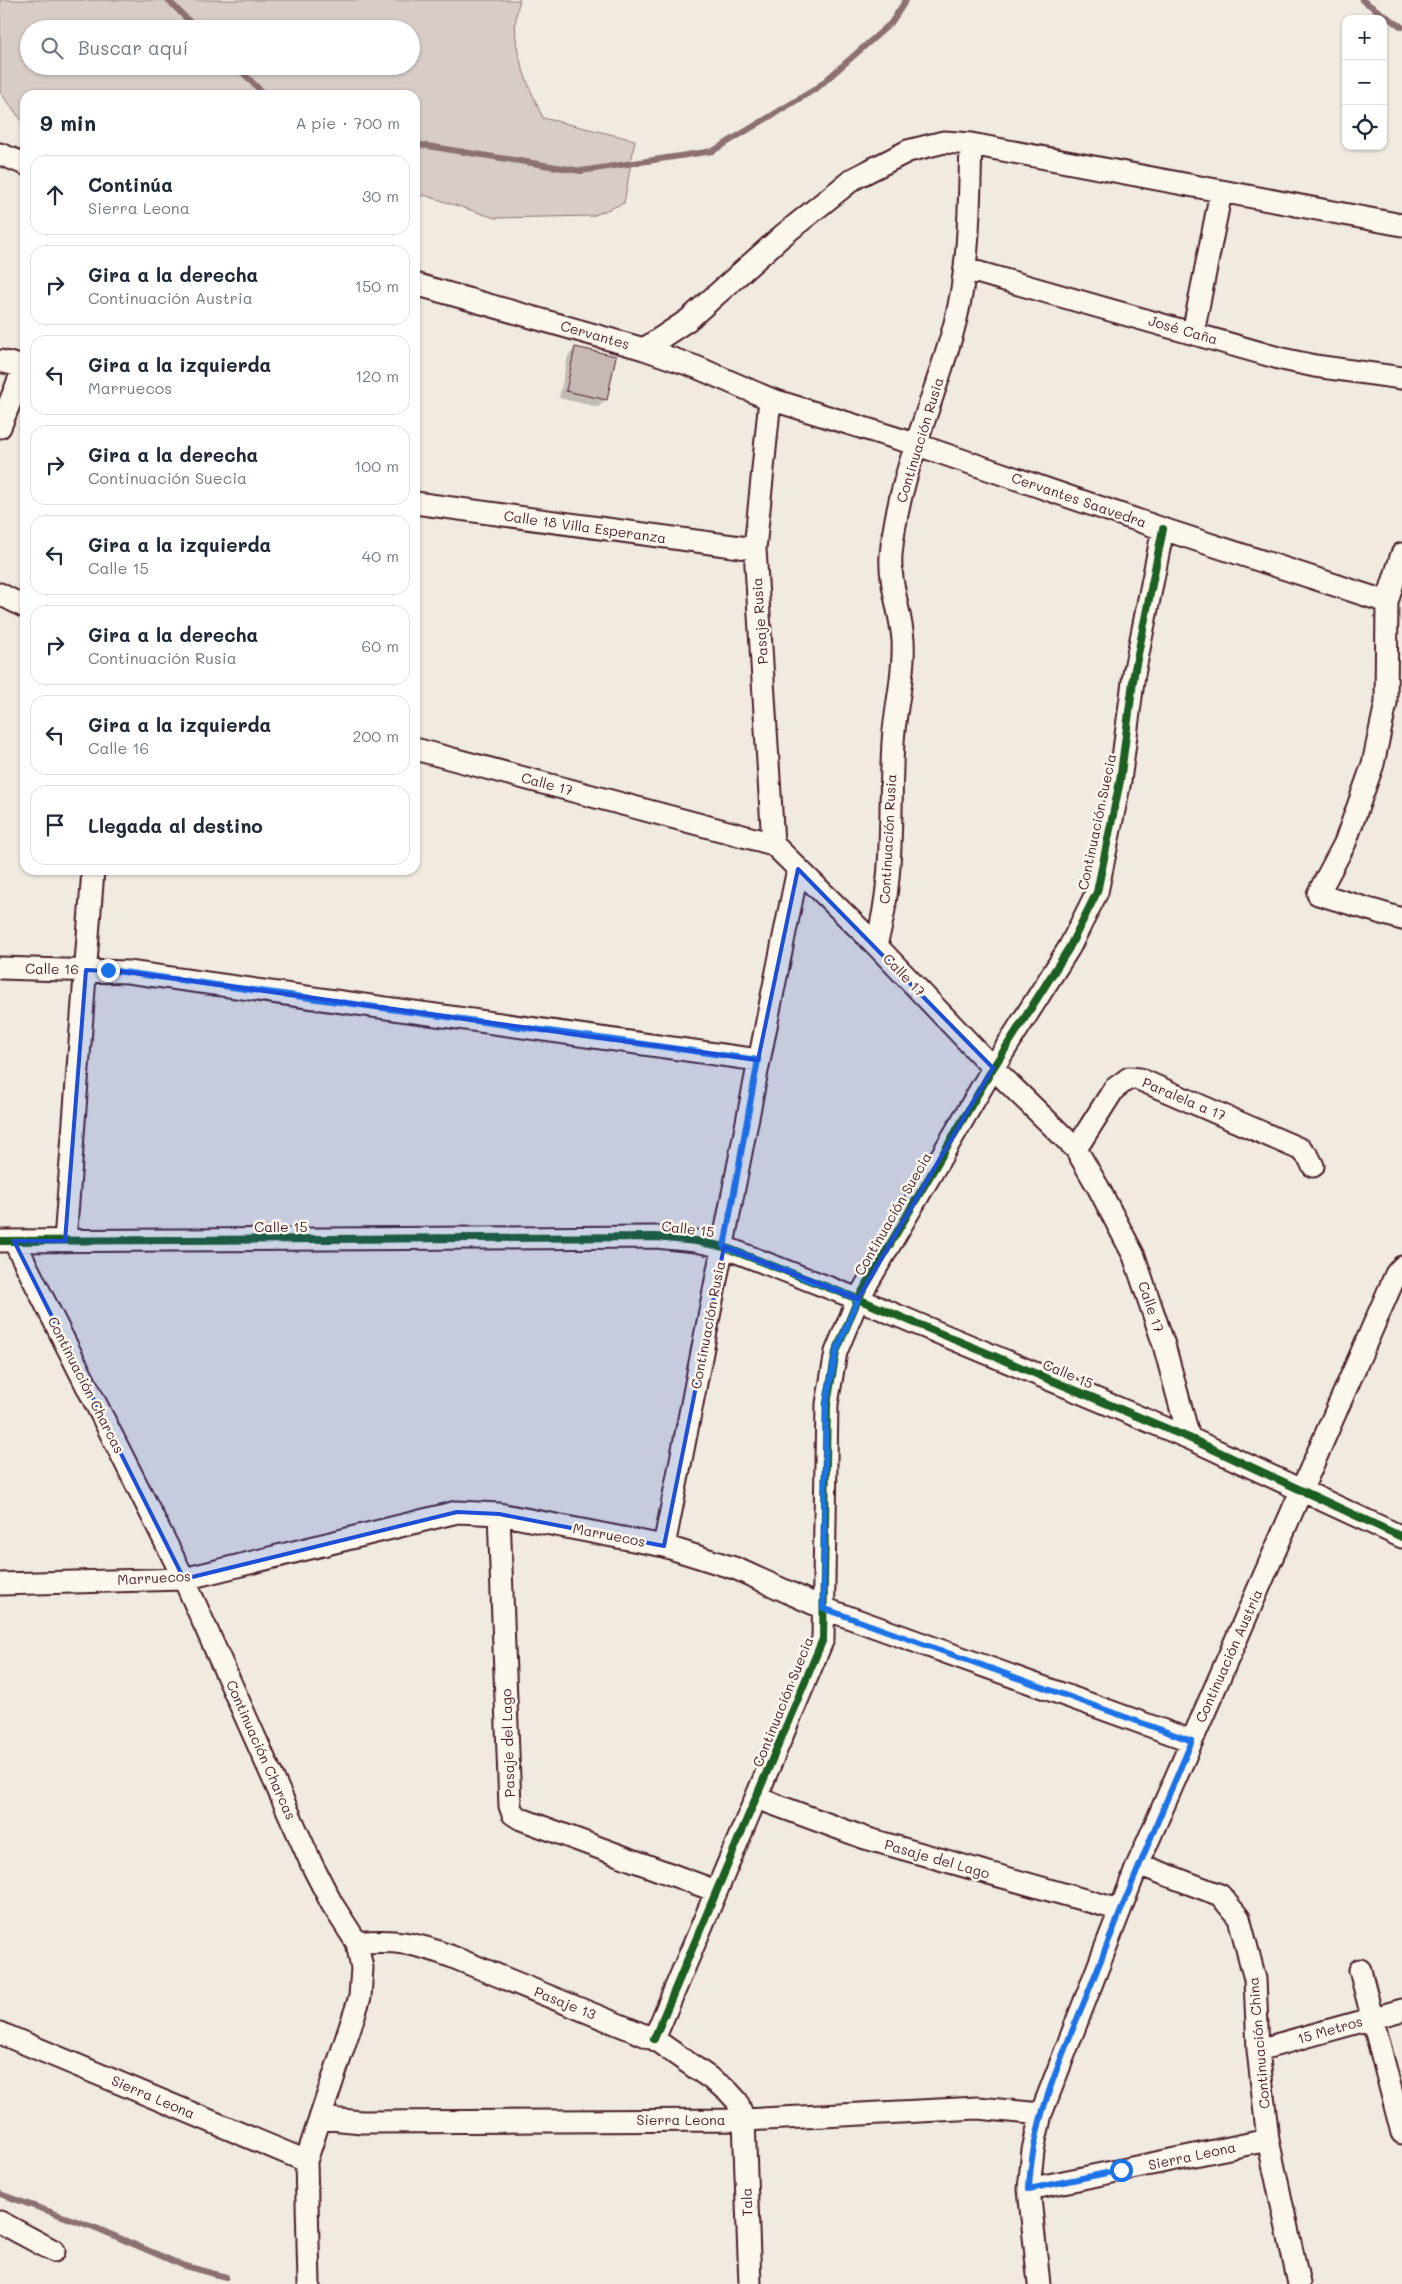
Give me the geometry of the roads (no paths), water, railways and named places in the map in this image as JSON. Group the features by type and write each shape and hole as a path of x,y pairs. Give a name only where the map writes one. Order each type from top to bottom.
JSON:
{"street":[{"path":"644,349 688,320 782,236 853,179 908,151 944,142 971,144 1402,225"},
{"name":"Continuación Rusia","path":"876,945 886,902 893,745 903,642 892,577 891,558 900,497 915,444 953,331 966,269 971,144"},
{"path":"0,154 20,162"},
{"path":"1194,333 1220,192"},
{"name":"José Caña","path":"966,269 1315,366 1402,378"},
{"name":"Cervantes","path":"420,285 644,349 696,368 770,399"},
{"path":"0,361 20,366"},
{"path":"0,427 20,379"},
{"name":"Cervantes Saavedra","path":"770,399 915,444 1163,529 1387,602"},
{"name":"Pasaje Rusia","path":"770,399 755,549 774,844"},
{"name":"Calle 18 Villa Esperanza","path":"420,503 755,549"},
{"name":"Continuación Suecia","path":"654,2039 823,1639 826,1404 836,1352 858,1299 993,1068 1054,974 1086,918 1097,892 1120,782 1134,674 1163,529"},
{"path":"1402,554 1387,602 1386,703 1373,764 1354,822 1332,871 1318,894 1402,919"},
{"path":"0,594 20,604"},
{"name":"Calle 17","path":"420,750 774,844 876,945 993,1068 1076,1149 1134,1256 1164,1345 1189,1438"},
{"name":"Continuación Rusia","path":"664,1546 724,1247 758,1060 798,869"},
{"path":"65,1241 93,875"},
{"name":"Calle 16","path":"0,968 128,972 758,1060"},
{"name":"Paralela a 17","path":"1076,1149 1114,1089 1129,1078 1140,1079 1302,1150 1313,1166"},
{"name":"Calle 15","path":"7,1241 656,1237 696,1241 724,1247 858,1299 1189,1438 1402,1537"},
{"name":"Continuación Charcas","path":"7,1241 184,1579 312,1865 332,1904 357,1943 362,1968 360,1997 306,2161 309,2284"},
{"name":"Continuación Austria","path":"1039,2284 1029,2189 1033,2150 1042,2114 1138,1864 1302,1489 1400,1272"},
{"name":"Marruecos","path":"0,1584 184,1579 457,1512 499,1514 664,1546 737,1569 823,1608 1192,1741"},
{"name":"Pasaje del Lago","path":"499,1514 510,1806 513,1814 521,1819 716,1891"},
{"name":"Pasaje del Lago","path":"757,1798 865,1838 1120,1910"},
{"name":"Continuación China","path":"1138,1864 1220,1895 1239,1918 1254,1979 1258,2050 1268,2140 1299,2284"},
{"name":"Pasaje 13","path":"357,1943 397,1941 421,1946 654,2039 727,2090 737,2102 744,2120"},
{"path":"1360,1970 1402,2133"},
{"name":"15 Metros","path":"1258,2050 1402,2010"},
{"name":"Sierra Leona","path":"0,2033 306,2161"},
{"name":"Sierra Leona","path":"320,2118 362,2122 744,2120 978,2108 1042,2114"},
{"name":"Tala","path":"744,2120 750,2284"},
{"name":"Sierra Leona","path":"1029,2189 1268,2140"},
{"path":"0,2222 54,2251"}],"waterway":[{"path":"168,0 188,20"},
{"path":"420,145 581,171 713,151 817,88 891,23 906,0"},
{"path":"1362,0 1402,27"},
{"path":"245,75 260,90"},
{"path":"0,2194 96,2228 182,2265 226,2277"}]}
